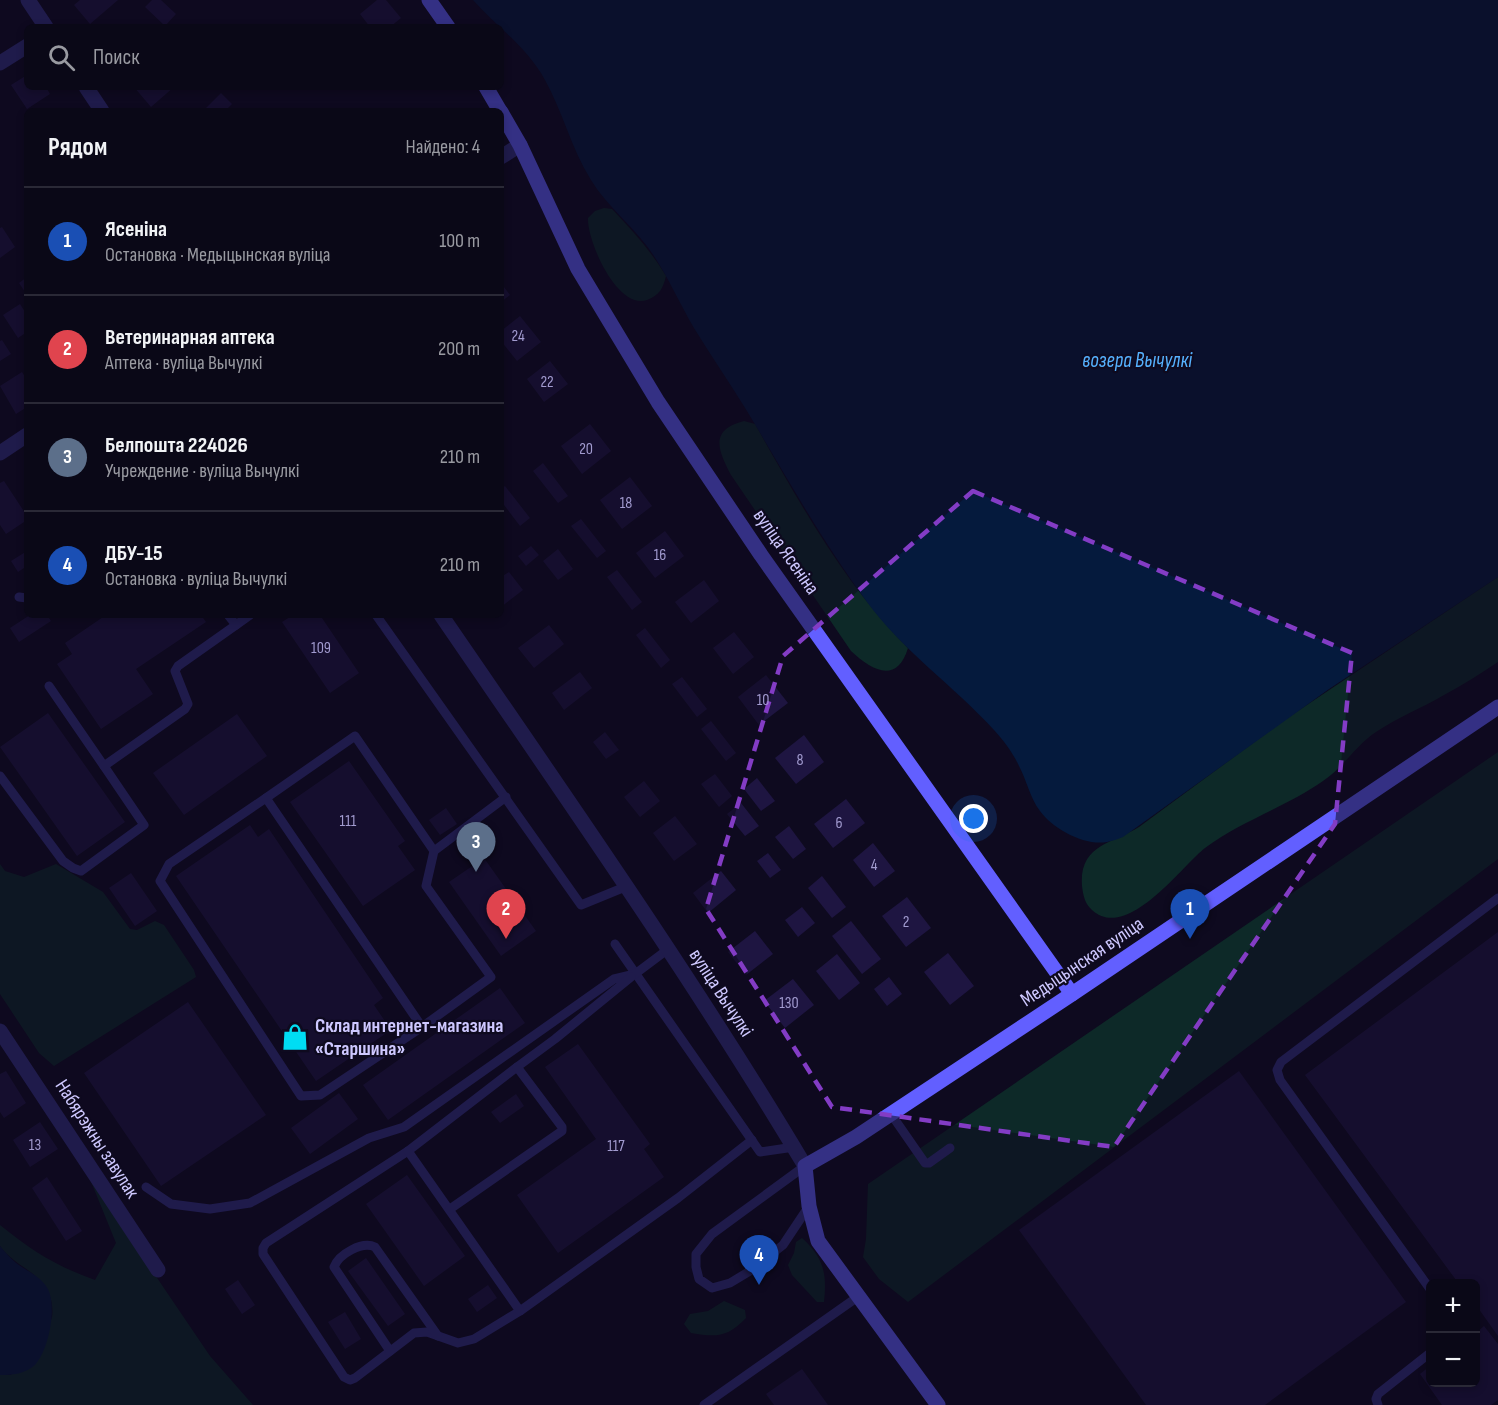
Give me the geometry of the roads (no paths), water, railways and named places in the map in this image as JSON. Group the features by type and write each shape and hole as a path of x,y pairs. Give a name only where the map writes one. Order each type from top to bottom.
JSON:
{"street":[{"path":"28,0 44,24"},
{"path":"429,0 445,24"},
{"path":"0,63 24,48"},
{"path":"88,90 100,108"},
{"name":"вуліца Ясеніна","path":"488,90 499,108"},
{"name":"вуліца Ясеніна","path":"504,117 520,145 578,269 658,402 761,555 1072,994"},
{"path":"504,155 520,145"},
{"path":"0,453 24,437"},
{"name":"вуліца Вычулкі","path":"443,618 754,1082 805,1166 808,1206 818,1241 938,1405"},
{"name":"Медыцынская вуліца","path":"805,1166 891,1114 1498,707"},
{"name":"Набярэжны завулак","path":"0,1031 158,1270"}],"lane":[{"path":"230,618 236,625"},
{"path":"104,766 185,709 188,704 175,671 178,666 246,618"},
{"path":"378,618 581,905 625,887"},
{"path":"0,776 63,861 81,871 144,825 49,686"},
{"path":"434,851 355,736 169,864 160,881 301,1096 320,1095 422,1027 491,977 426,886 434,851 506,797"},
{"path":"267,798 422,1027"},
{"path":"1426,1282 1280,1080 1277,1070 1281,1062 1498,898"},
{"path":"615,944 760,1152 794,1147"},
{"path":"667,950 555,1039 408,1150 276,1236 263,1248 263,1254 344,1377 350,1380 356,1378 414,1333 427,1332 458,1343 474,1339 520,1311 678,1198 752,1140"},
{"path":"146,1187 171,1204 210,1209 250,1203 369,1138 404,1127 614,979 635,974"},
{"path":"450,1209 562,1131 562,1127 517,1067"},
{"path":"891,1114 925,1163 929,1163 951,1148"},
{"path":"408,1150 520,1311"},
{"path":"805,1166 712,1234 696,1254 699,1279 712,1288 730,1283 750,1271 783,1245 808,1206"},
{"path":"390,1351 334,1267 336,1261 359,1245 370,1244 375,1247 438,1336"},
{"path":"704,1405 859,1296"},
{"path":"1378,1405 1376,1399 1378,1395 1426,1357"}],"water":[{"name":"возера Вычулкі","path":"473,0 1498,0 1498,577 1329,689 1123,837 1098,843 1079,839 1061,830 1046,818 1037,806 1017,761 1001,738 979,714 896,636 867,602 820,532 694,328 654,256 639,236 605,200 591,180 538,68 504,31 504,24 497,24"},
{"path":"0,1246 16,1263 45,1284 52,1306 48,1339 40,1358 27,1370 10,1375 0,1375"}],"place":[{"name":"Белпошта 224026","path":"476,872"},
{"name":"Ветеринарная аптека","path":"506,939"},
{"name":"Ясеніна","path":"1190,939"},
{"name":"Склад интернет-магазина «Старшина»","path":"295,1037"},
{"name":"ДБУ-15","path":"759,1285"}]}
